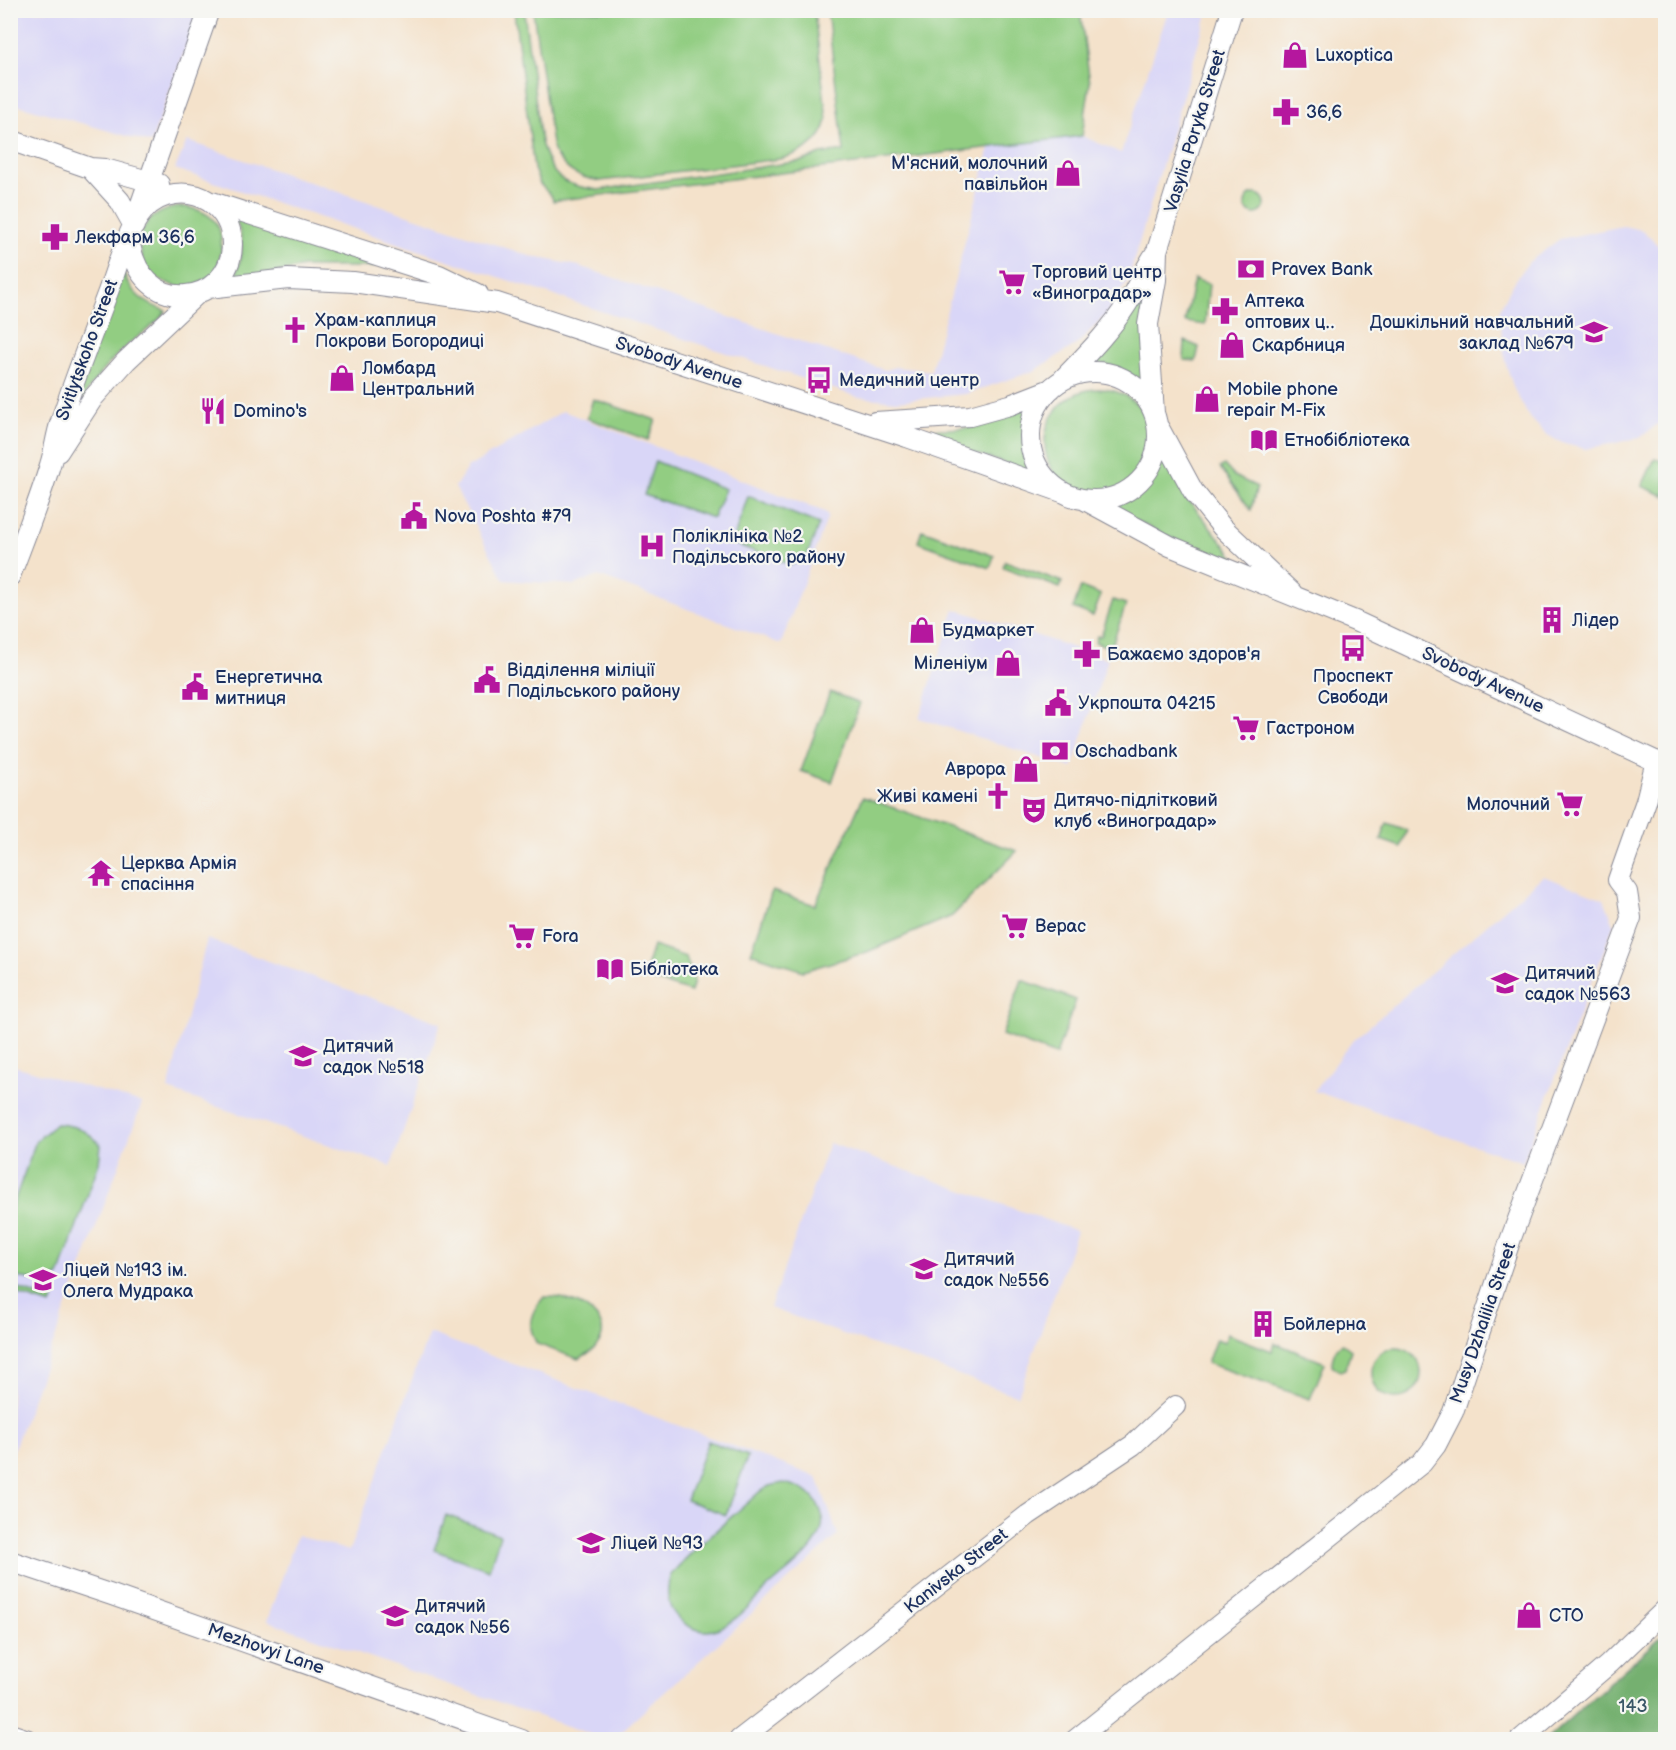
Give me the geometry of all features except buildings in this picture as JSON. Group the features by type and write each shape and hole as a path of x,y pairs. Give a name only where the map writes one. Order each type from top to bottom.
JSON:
{"street":[{"name":"Svitlytskoho Street","path":"10,576 50,464 60,422 131,232 147,180 209,10"},
{"name":"Vasylia Poryka Street","path":"1156,419 1148,324 1156,280 1157,251 1232,10"},
{"path":"10,140 90,168 105,169 147,180 206,200 215,206 228,223 232,243 228,264 216,282 203,290 167,294 148,284 136,267 131,232 120,201 90,168"},
{"path":"131,232 151,204 168,195 187,194"},
{"name":"Svobody Avenue","path":"206,200 439,275 497,303 1062,492"},
{"name":"Vasylia Poryka Street","path":"1056,385 1104,334 1127,304 1141,274 1157,251"},
{"name":"Svobody Avenue","path":"203,290 288,279 353,282 497,303"},
{"name":"Svitlytskoho Street","path":"50,464 93,398 126,361 203,290"},
{"path":"1084,373 1115,375 1141,392 1156,419 1157,449 1154,461 1141,481 1115,497 1085,500 1062,492 1052,485 1037,466 1030,444 1030,431 1036,408 1056,385 1084,373"},
{"name":"Svobody Avenue","path":"861,423 970,416 1010,405 1056,385"},
{"name":"Svobody Avenue","path":"1156,419 1193,491 1246,552 1299,598 1458,668 1661,764"},
{"name":"Svobody Avenue","path":"1085,500 1170,546 1292,598 1299,598"},
{"name":"Musy Dzhalilia Street","path":"1075,1740 1422,1463 1436,1444 1453,1412 1511,1238 1631,918 1627,892 1618,880 1661,764"},
{"name":"Kanivska Street","path":"739,1740 1028,1515 1134,1444 1175,1407"},
{"name":"Mezhovyi Lane","path":"10,1562 112,1595 522,1740"},
{"path":"1520,1740 1609,1664 1665,1610"},
{"path":"10,1734 28,1740"}],"shaded area":[{"path":"10,11 199,11 151,143 11,103"},
{"path":"1168,11 1208,11 1128,280 1105,316 1077,344 1034,371 966,394 896,401 858,397 175,169 187,141 530,256 579,266 885,370 895,367 931,371 990,147 1082,136 1121,153"},
{"path":"1623,226 1642,230 1665,252 1665,418 1640,438 1585,449 1558,441 1546,434 1529,417 1514,389 1505,361 1499,311 1513,284 1529,262 1560,239"},
{"name":"Поліклініка №2 Подільського району","path":"563,411 825,512 828,516 781,644 599,576 574,585 504,580 455,487 467,468"},
{"path":"955,609 1108,659 1072,768 919,718"},
{"name":"Дитячий садок №563","path":"1543,876 1604,899 1614,924 1523,1162 1314,1091 1351,1042"},
{"name":"Дитячий садок №518","path":"207,939 441,1023 391,1166 168,1090"},
{"name":"Ліцей №193 ім. Олега Мудрака","path":"11,1065 142,1103 11,1457"},
{"name":"Дитячий садок №556","path":"829,1143 1077,1231 1018,1396 770,1308"},
{"name":"Ліцей №93","path":"429,1333 817,1477 838,1535 613,1739 604,1739 267,1621 297,1535 349,1551"}],"green space":[{"path":"514,11 524,11 541,142 549,164 560,178 585,188 598,190 802,161 821,154 844,151 827,11 1080,11 1090,83 1082,136 553,201 540,184 534,169"},
{"path":"533,11 814,11 827,120 824,128 821,135 810,146 780,159 600,181 584,178 568,169 553,151"},
{"path":"1255,194 1262,197 1265,204 1262,211 1255,214 1248,211 1245,204 1248,197"},
{"path":"186,207 209,216 220,231 221,240 216,273 187,291 148,275 140,246 141,234 150,220 163,211"},
{"path":"235,218 375,260 374,267 304,267 232,281 242,250"},
{"path":"123,272 139,297 166,311 158,321 108,364 80,403 74,399"},
{"path":"1194,279 1209,284 1205,325 1185,322"},
{"path":"1140,291 1148,293 1147,390 1128,372 1089,362"},
{"path":"1185,341 1199,347 1196,361 1184,360"},
{"path":"1099,389 1120,393 1137,405 1149,422 1153,443 1149,464 1137,481 1120,493 1099,497 1078,493 1061,481 1049,464 1045,443 1049,422 1061,405 1078,393"},
{"path":"593,399 656,420 648,440 587,418"},
{"path":"1023,409 1027,412 1024,442 1032,472 906,431 966,428"},
{"path":"1655,458 1665,463 1665,496 1642,486"},
{"path":"655,461 725,489 713,518 644,495"},
{"path":"1161,462 1167,462 1188,499 1243,568 1239,572 1108,507 1126,501 1141,491 1153,479"},
{"path":"1224,465 1234,476 1257,487 1251,510 1220,468"},
{"path":"748,496 819,524 806,559 791,565 732,543"},
{"path":"922,530 994,556 990,568 918,542"},
{"path":"1005,561 1062,582 1060,588 1003,567"},
{"path":"1081,587 1101,595 1093,616 1073,608"},
{"path":"1113,600 1126,604 1111,648 1095,642 1097,636 1101,636"},
{"path":"830,692 860,703 832,782 801,771"},
{"path":"863,797 1017,851 952,916 867,952 803,971 751,953 772,891 815,905"},
{"path":"1387,823 1407,830 1401,847 1381,840"},
{"path":"653,946 686,957 694,981 691,992 643,977"},
{"path":"1022,980 1076,1000 1056,1055 1002,1035"},
{"path":"56,1124 81,1129 96,1140 101,1145 99,1163 59,1276 48,1281 14,1277 11,1274 11,1210 36,1141"},
{"path":"11,1286 39,1296 56,1293 51,1305 11,1292"},
{"path":"544,1297 574,1302 597,1318 602,1327 601,1338 594,1349 578,1359 537,1344 531,1331 531,1319 535,1308"},
{"path":"1227,1334 1272,1351 1275,1343 1325,1363 1310,1399 1207,1363 1216,1339 1225,1342"},
{"path":"1343,1344 1351,1350 1345,1369 1340,1371 1332,1365 1332,1362 1336,1350"},
{"path":"1396,1348 1405,1350 1416,1359 1421,1373 1419,1382 1410,1393 1396,1398 1387,1396 1376,1387 1371,1373 1373,1364 1382,1353"},
{"path":"708,1441 748,1456 726,1515 686,1500"},
{"path":"783,1483 802,1489 817,1503 822,1516 822,1528 810,1550 734,1620 708,1631 686,1625 674,1613 670,1604 668,1585 670,1577 697,1548 759,1492 769,1486"},
{"path":"446,1515 500,1535 489,1570 434,1550"},
{"name":"143","path":"1665,1633 1665,1739 1547,1739"}],"place":[{"name":"Luxoptica","path":"1295,55"},
{"name":"36,6","path":"1286,112"},
{"name":"М'ясний, молочний павільйон","path":"1068,173"},
{"name":"Лекфарм 36,6","path":"55,237"},
{"name":"Pravex Bank","path":"1251,269"},
{"name":"Торговий центр «Виноградар»","path":"1012,282"},
{"name":"Аптека оптових ц‥","path":"1225,311"},
{"name":"Храм-каплиця Покрови Богородиці","path":"295,330"},
{"name":"Дошкільний навчальний заклад №679","path":"1594,332"},
{"name":"Скарбниця","path":"1232,345"},
{"name":"Ломбард Центральний","path":"342,378"},
{"name":"Медичний центр","path":"819,380"},
{"name":"Mobile phone repair M-Fix","path":"1207,399"},
{"name":"Domino's","path":"213,411"},
{"name":"Етнобібліотека","path":"1264,440"},
{"name":"Nova Poshta #79","path":"414,516"},
{"name":"Поліклініка №2 Подільського району","path":"652,546"},
{"name":"Лідер","path":"1552,620"},
{"name":"Будмаркет","path":"922,630"},
{"name":"Проспект Свободи","path":"1353,648"},
{"name":"Бажаємо здоров'я","path":"1087,654"},
{"name":"Міленіум","path":"1008,663"},
{"name":"Відділення міліції Подільського району","path":"487,680"},
{"name":"Енергетична митниця","path":"195,687"},
{"name":"Укрпошта 04215","path":"1058,703"},
{"name":"Гастроном","path":"1246,728"},
{"name":"Oschadbank","path":"1055,751"},
{"name":"Аврора","path":"1026,769"},
{"name":"Живі камені","path":"998,796"},
{"name":"Молочний","path":"1570,804"},
{"name":"Дитячо-підлітковий клуб «Виноградар»","path":"1034,810"},
{"name":"Церква Армія спасіння","path":"101,873"},
{"name":"Верас","path":"1015,926"},
{"name":"Fora","path":"522,936"},
{"name":"Бібліотека","path":"610,969"},
{"name":"Дитячий садок №563","path":"1505,983"},
{"name":"Дитячий садок №518","path":"303,1056"},
{"name":"Дитячий садок №556","path":"924,1269"},
{"name":"Ліцей №193 ім. Олега Мудрака","path":"43,1280"},
{"name":"Бойлерна","path":"1263,1324"},
{"name":"Ліцей №93","path":"591,1543"},
{"name":"СТО","path":"1529,1615"},
{"name":"Дитячий садок №56","path":"395,1616"}]}
